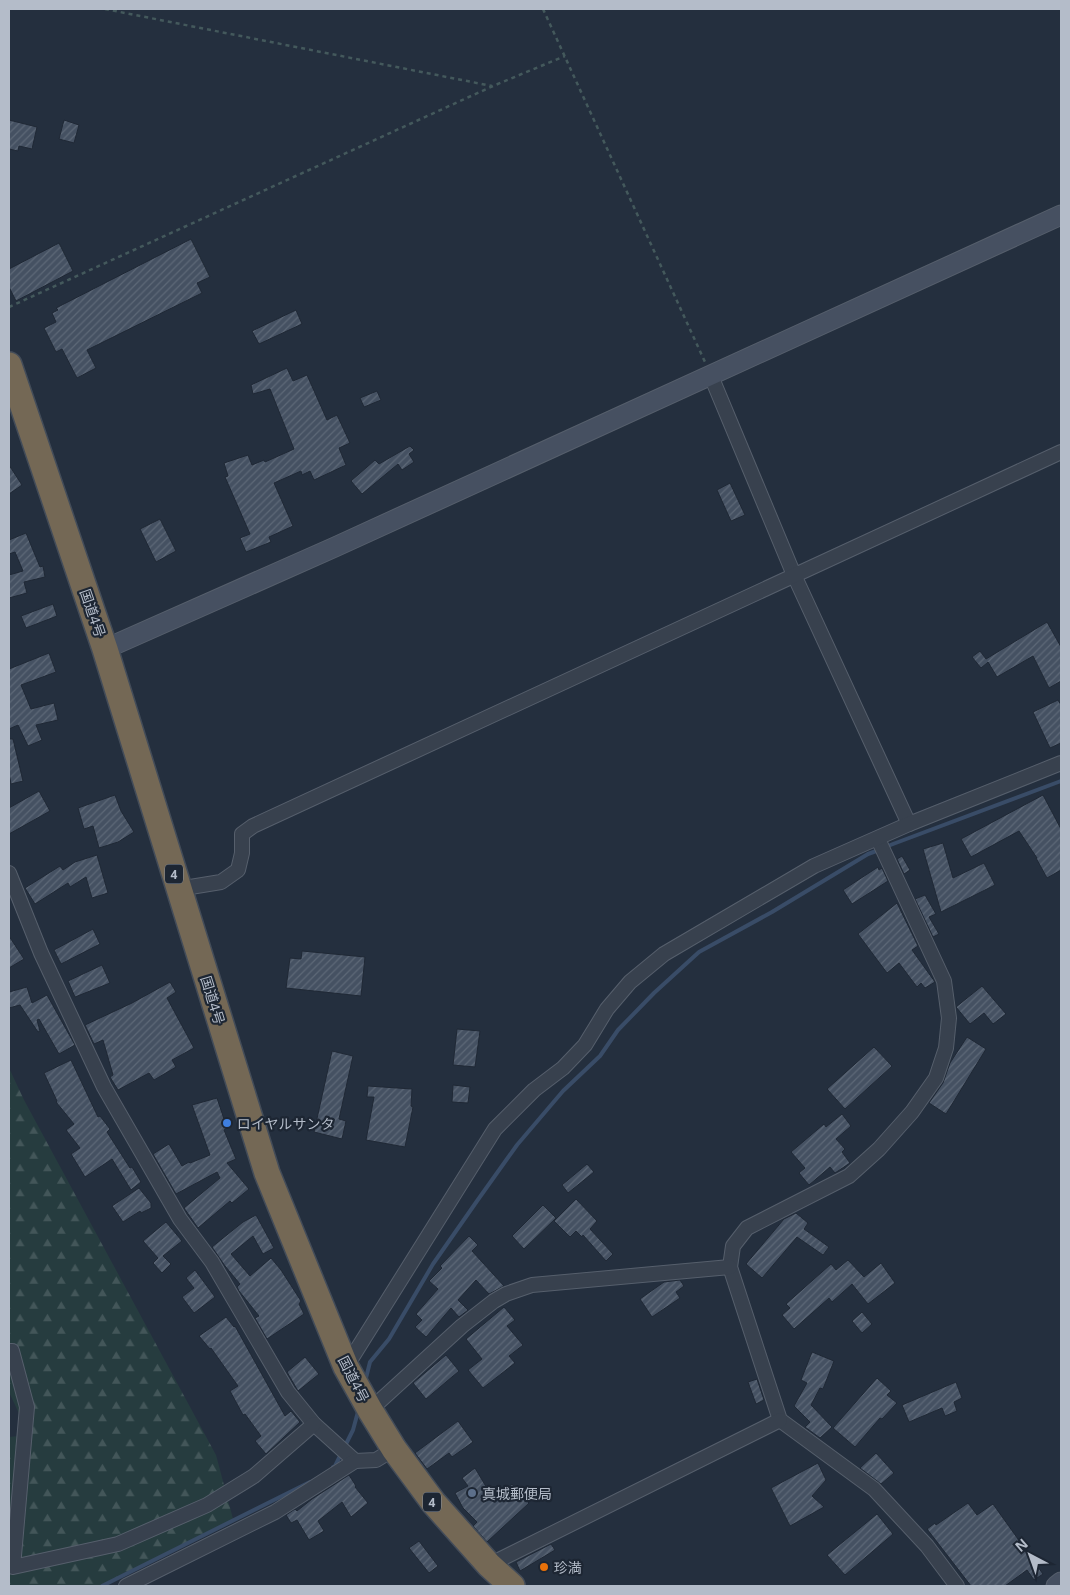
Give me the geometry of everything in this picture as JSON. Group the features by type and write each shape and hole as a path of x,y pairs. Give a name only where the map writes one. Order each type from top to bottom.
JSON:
{"highway":[{"name":"国道4号","path":"9,365 105,649 267,1173 349,1372 368,1408 394,1449 433,1502 489,1565 512,1586"}],"street":[{"path":"105,649 335,548 1061,215"},
{"path":"711,376 794,575 909,824"},
{"path":"178,889 220,882 238,870 242,853 242,834 253,826 1061,452"},
{"path":"349,1372 495,1128 534,1090 563,1068 585,1045 607,1009 630,982 664,954 814,866 882,846 909,824 1061,763"},
{"path":"882,846 944,981 949,1018 946,1048 936,1078 912,1112 879,1149 849,1176 747,1228 734,1246 730,1267 780,1420 874,1488 927,1546 957,1586"},
{"path":"9,873 41,953 104,1087 180,1219 212,1262 288,1392 314,1424 352,1458 376,1460 394,1449"},
{"path":"368,1408 462,1326 506,1294 532,1285 730,1267"},
{"path":"9,1351 12,1351 27,1408 13,1567 118,1544 207,1505 254,1476 314,1424"},
{"path":"489,1565 780,1420"},
{"path":"126,1586 275,1512 352,1458"},
{"path":"1056,1586 1061,1582"}],"path":[{"path":"105,9 493,86"},
{"path":"543,9 711,376"},
{"path":"9,307 493,86 565,56"}],"green space":[{"path":"9,1068 24,1100 216,1455 233,1519 104,1586 9,1586 9,1437 29,1435 9,1392"}],"building":[{"path":"9,120 37,127 32,149 19,146 18,151 9,149"},
{"path":"64,120 79,125 74,143 59,139"},
{"path":"191,239 210,277 197,283 202,293 87,350 96,368 77,378 62,349 56,352 44,328 56,322 52,313 58,310 56,308"},
{"path":"59,243 73,271 16,301 9,287 9,269"},
{"path":"296,310 302,324 259,344 252,331"},
{"path":"287,368 293,381 307,375 327,420 337,415 350,443 339,448 346,465 314,480 310,471 302,475 301,471 274,483 293,526 269,537 271,542 246,552 240,538 250,534 225,477 228,476 224,463 248,455 252,465 264,460 265,462 294,449 270,389 253,394 251,385"},
{"path":"377,391 381,400 364,407 360,398"},
{"path":"410,446 414,450 409,454 414,462 402,470 398,464 362,494 351,481 375,460 379,464"},
{"path":"9,465 22,485 9,494"},
{"path":"730,483 745,515 731,521 717,490"},
{"path":"160,519 176,551 156,562 140,529"},
{"path":"26,533 40,567 43,566 45,577 24,582 27,593 9,598 9,575 23,571 15,552 9,554 9,540"},
{"path":"53,604 57,616 26,628 21,616"},
{"path":"1047,622 1061,647 1061,681 1049,688 1033,656 997,677 988,662 981,668 972,657 980,651 986,659"},
{"path":"49,653 56,672 21,685 31,709 54,703 58,720 36,725 42,740 28,746 18,725 9,729 9,669"},
{"path":"1058,700 1061,705 1061,743 1050,748 1033,712"},
{"path":"9,739 13,739 23,781 11,784 9,773"},
{"path":"39,791 50,811 9,834 9,808"},
{"path":"115,795 121,811 134,832 118,842 99,848 93,826 84,829 78,808"},
{"path":"1043,795 1061,829 1061,870 1047,878 1037,858 1019,831 971,857 961,839"},
{"path":"943,843 953,878 984,863 995,885 941,912 923,849"},
{"path":"97,855 108,893 92,898 86,877 70,887 68,883 35,904 25,888 60,866 63,870 75,862"},
{"path":"902,856 910,870 904,874 897,859"},
{"path":"878,867 879,870 882,868 888,881 852,904 843,890"},
{"path":"925,895 936,914 929,917 939,934 933,937 915,899"},
{"path":"897,903 918,946 912,950 935,982 925,988 921,983 917,987 899,963 887,973 858,934"},
{"path":"93,929 100,944 61,964 54,950"},
{"path":"9,936 24,959 9,968"},
{"path":"302,951 365,957 361,996 286,988 290,958 301,959"},
{"path":"102,965 110,983 75,997 68,981"},
{"path":"170,982 176,992 167,998 194,1048 172,1060 176,1067 154,1080 149,1073 118,1090 110,1077 113,1075 103,1040 94,1044 85,1025 132,1003"},
{"path":"982,986 1006,1014 993,1024 984,1013 970,1024 956,1007"},
{"path":"27,987 32,1003 47,995 75,1045 59,1054 39,1019 37,1020 40,1031 38,1032 20,1005 9,1008 9,992"},
{"path":"457,1029 480,1031 475,1067 453,1065"},
{"path":"967,1037 986,1049 946,1114 929,1103 943,1083 950,1063"},
{"path":"874,1047 892,1066 845,1109 827,1089"},
{"path":"332,1051 353,1056 339,1119 346,1121 342,1139 314,1132"},
{"path":"71,1060 98,1117 100,1116 110,1129 107,1132 141,1182 131,1190 112,1159 85,1177 71,1154 80,1148 66,1130 74,1124 56,1102 44,1073"},
{"path":"453,1085 470,1087 468,1103 452,1102"},
{"path":"368,1086 412,1089 411,1106 413,1107 405,1147 366,1140 374,1097 367,1097"},
{"path":"217,1098 227,1128 224,1130 236,1159 227,1163 249,1189 232,1203 230,1201 198,1228 184,1208 220,1178 217,1172 176,1194 153,1154 169,1144 182,1166 210,1155 192,1105"},
{"path":"842,1114 851,1126 836,1139 845,1149 842,1152 850,1163 835,1173 830,1167 809,1185 799,1173 805,1168 791,1152 824,1124 826,1127"},
{"path":"587,1164 594,1172 568,1193 562,1185"},
{"path":"139,1188 151,1203 151,1208 141,1213 140,1211 123,1222 112,1206"},
{"path":"576,1199 597,1221 590,1229 613,1254 606,1261 583,1235 582,1237 576,1231 570,1237 554,1221"},
{"path":"543,1205 556,1218 524,1249 512,1236"},
{"path":"796,1213 808,1223 804,1229 829,1247 823,1255 797,1237 762,1278 746,1264 784,1219"},
{"path":"256,1215 274,1248 263,1254 253,1236 231,1254 250,1276 271,1258 301,1301 299,1304 304,1314 267,1339 255,1318 259,1316 237,1287 240,1284 212,1247 243,1222"},
{"path":"166,1222 182,1241 163,1256 171,1264 162,1273 153,1263 158,1258 143,1241"},
{"path":"469,1236 478,1245 472,1251 504,1286 489,1294 476,1280 458,1300 468,1310 459,1317 451,1308 426,1337 415,1327 422,1320 416,1314 438,1289 429,1281 442,1268 440,1266"},
{"path":"848,1260 864,1277 881,1263 895,1283 868,1304 852,1284 832,1302 829,1298 794,1329 782,1315 790,1308 786,1304 831,1264 836,1270"},
{"path":"195,1270 215,1297 194,1313 182,1297 194,1288 186,1278"},
{"path":"680,1280 684,1286 676,1292 680,1298 652,1317 640,1299 664,1282"},
{"path":"504,1307 515,1320 507,1326 523,1345 509,1356 515,1363 483,1388 468,1370 482,1359 466,1339"},
{"path":"862,1312 872,1324 862,1333 852,1321"},
{"path":"226,1317 235,1326 285,1416 291,1411 300,1422 266,1454 255,1441 261,1436 245,1414 243,1415 230,1391 238,1386 211,1348 199,1336"},
{"path":"812,1352 834,1361 823,1389 820,1388 811,1405 832,1427 820,1438 805,1427 810,1422 794,1406 807,1383 801,1380"},
{"path":"446,1355 459,1371 426,1399 413,1383"},
{"path":"305,1357 319,1374 298,1391 287,1372"},
{"path":"877,1378 891,1391 887,1395 897,1403 882,1419 880,1418 855,1447 833,1428"},
{"path":"757,1379 764,1400 756,1404 748,1382"},
{"path":"956,1382 962,1398 954,1402 957,1411 945,1416 942,1408 909,1422 902,1405"},
{"path":"458,1421 473,1442 452,1457 449,1453 427,1469 415,1453"},
{"path":"876,1453 894,1473 881,1484 860,1468"},
{"path":"818,1463 826,1480 812,1496 824,1507 790,1526 771,1488"},
{"path":"475,1468 494,1500 512,1484 529,1503 487,1542 473,1526 477,1522 463,1508 455,1493 468,1486 462,1478"},
{"path":"349,1475 355,1487 368,1503 351,1517 342,1502 318,1521 324,1531 309,1540 297,1520 291,1523 286,1515 295,1509 297,1511"},
{"path":"968,1503 977,1515 993,1504 1043,1574 1034,1580 1027,1570 1005,1586 971,1586 927,1529"},
{"path":"877,1514 893,1534 845,1575 827,1555"},
{"path":"419,1541 438,1566 429,1573 409,1548"},
{"path":"551,1544 555,1550 520,1571 516,1562"}],"waterway":[{"path":"885,847 1061,781"},
{"path":"365,1382 370,1362 389,1339 433,1264 517,1145 563,1091 600,1056 618,1030 654,993 699,952 772,912 868,854 879,850"},
{"path":"333,1467 353,1430 359,1408"},
{"path":"102,1586 310,1482"}],"place":[{"name":"ロイヤルサンタ","path":"227,1123"},
{"name":"真城郵便局","path":"472,1493"},
{"name":"珍満","path":"544,1567"}]}
